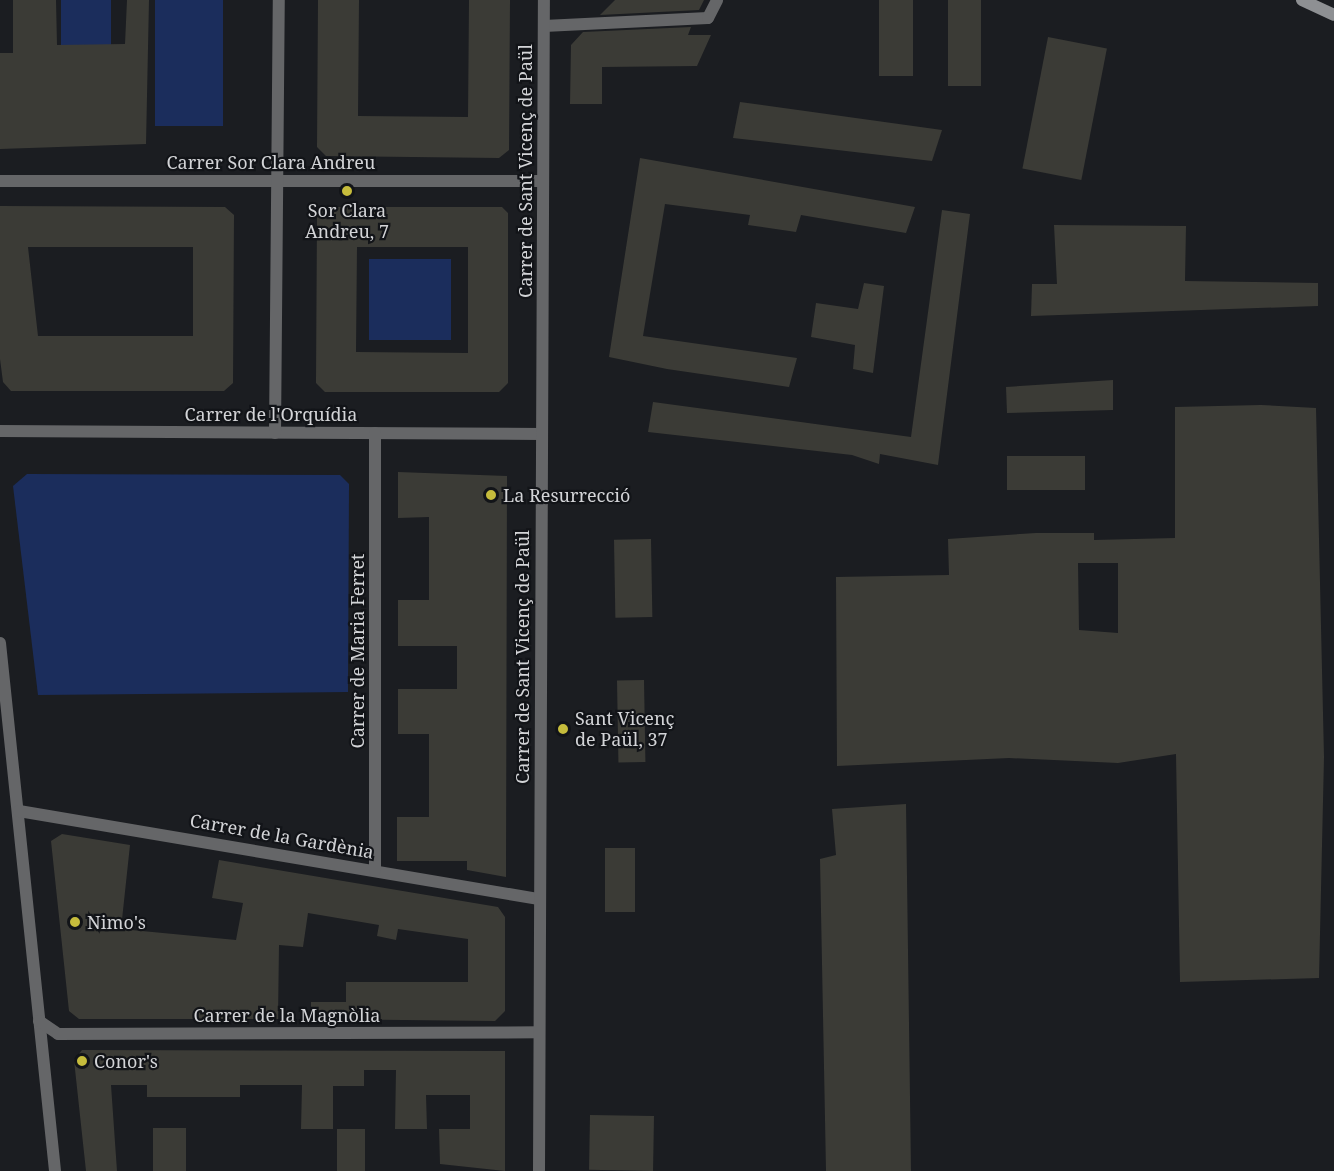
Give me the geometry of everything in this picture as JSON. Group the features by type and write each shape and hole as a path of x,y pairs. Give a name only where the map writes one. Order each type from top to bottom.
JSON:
{"main road":[{"path":"1302,0 1334,15"}],"street":[{"path":"275,433 279,0"},
{"name":"Carrer de Sant Vicenç de Paül","path":"539,1171 538,899 544,0"},
{"path":"544,26 708,18 717,0"},
{"name":"Carrer Sor Clara Andreu","path":"0,181 543,182"},
{"name":"Carrer de l'Orquídia","path":"0,431 542,434"},
{"name":"Carrer de Maria Ferret","path":"375,433 375,870"},
{"path":"0,643 55,1171"},
{"name":"Carrer de la Gardènia","path":"19,811 538,899"},
{"name":"Carrer de la Magnòlia","path":"39,1022 58,1034 539,1032"}],"shaded area":[{"path":"61,0 111,0 111,45 61,45"},
{"path":"155,0 223,0 223,126 155,126"},
{"path":"369,259 451,259 451,340 369,340"},
{"path":"27,474 340,475 349,484 348,692 38,695 13,486"}],"building":[{"path":"13,0 56,0 57,45 125,44 127,0 149,0 146,144 0,149 0,53 13,53"},
{"path":"318,0 359,0 358,116 468,117 469,0 510,0 509,150 499,158 326,156 317,147"},
{"path":"615,0 704,0 699,10 600,15"},
{"path":"879,0 913,0 913,76 879,76"},
{"path":"948,0 981,0 981,86 948,86"},
{"path":"691,27 688,35 711,35 697,66 602,67 602,104 570,104 571,45 583,32"},
{"path":"1048,37 1107,48 1081,180 1022,169"},
{"path":"740,102 942,130 932,161 733,138"},
{"path":"640,158 915,207 906,233 801,215 796,232 748,225 750,215 665,204 643,336 797,358 789,387 667,369 609,357"},
{"path":"0,206 225,207 234,215 233,383 224,391 11,391 3,382 0,359","holes":["28,247 193,247 193,336 38,336"]},
{"path":"326,207 502,207 508,213 508,383 499,392 325,392 316,383 317,216","holes":["357,247 468,247 468,353 356,352"]},
{"path":"942,210 970,214 938,465 880,454 879,464 852,455 648,432 653,402 911,437"},
{"path":"1054,225 1186,226 1185,281 1318,283 1318,306 1031,316 1032,284 1057,284"},
{"path":"864,283 884,286 873,373 853,369 855,345 811,337 816,303 858,309"},
{"path":"1113,380 1113,410 1007,413 1006,387"},
{"path":"1261,405 1316,408 1324,757 1319,978 1180,982 1176,754 1118,763 1009,758 837,766 836,577 949,575 948,539 1036,533 1094,533 1094,540 1175,538 1175,407","holes":["1078,563 1118,563 1118,633 1079,630"]},
{"path":"1007,456 1085,456 1085,490 1007,490"},
{"path":"398,472 507,476 506,877 467,870 467,861 397,861 397,817 429,817 429,734 398,734 398,689 457,689 457,646 398,646 398,600 429,600 429,517 398,518"},
{"path":"651,539 652,617 615,618 614,540"},
{"path":"617,680 644,680 645,762 618,762"},
{"path":"906,804 911,1171 826,1171 820,859 836,855 832,809"},
{"path":"62,834 130,845 121,929 236,940 243,903 212,898 219,860 498,907 505,917 505,1011 495,1021 311,1019 311,1002 346,1002 346,982 468,982 468,939 398,929 396,940 377,936 379,925 308,913 303,947 279,945 278,1019 79,1019 69,1011 51,841"},
{"path":"605,848 635,848 635,912 605,912"},
{"path":"82,1050 505,1051 505,1171 440,1164 439,1129 470,1129 470,1095 426,1095 427,1129 395,1129 396,1070 364,1070 364,1086 333,1086 333,1129 301,1129 302,1085 240,1085 240,1097 147,1097 147,1085 111,1085 117,1171 86,1171 74,1060"},
{"path":"590,1115 654,1116 653,1171 589,1170"},
{"path":"153,1128 186,1128 186,1171 153,1171"},
{"path":"337,1129 365,1129 365,1171 337,1171"}],"place":[{"name":"Sor Clara Andreu, 7","path":"347,191"},
{"name":"La Resurrecció","path":"491,495"},
{"name":"Sant Vicenç de Paül, 37","path":"563,729"},
{"name":"Nimo's","path":"75,922"},
{"name":"Conor's","path":"82,1061"}]}
